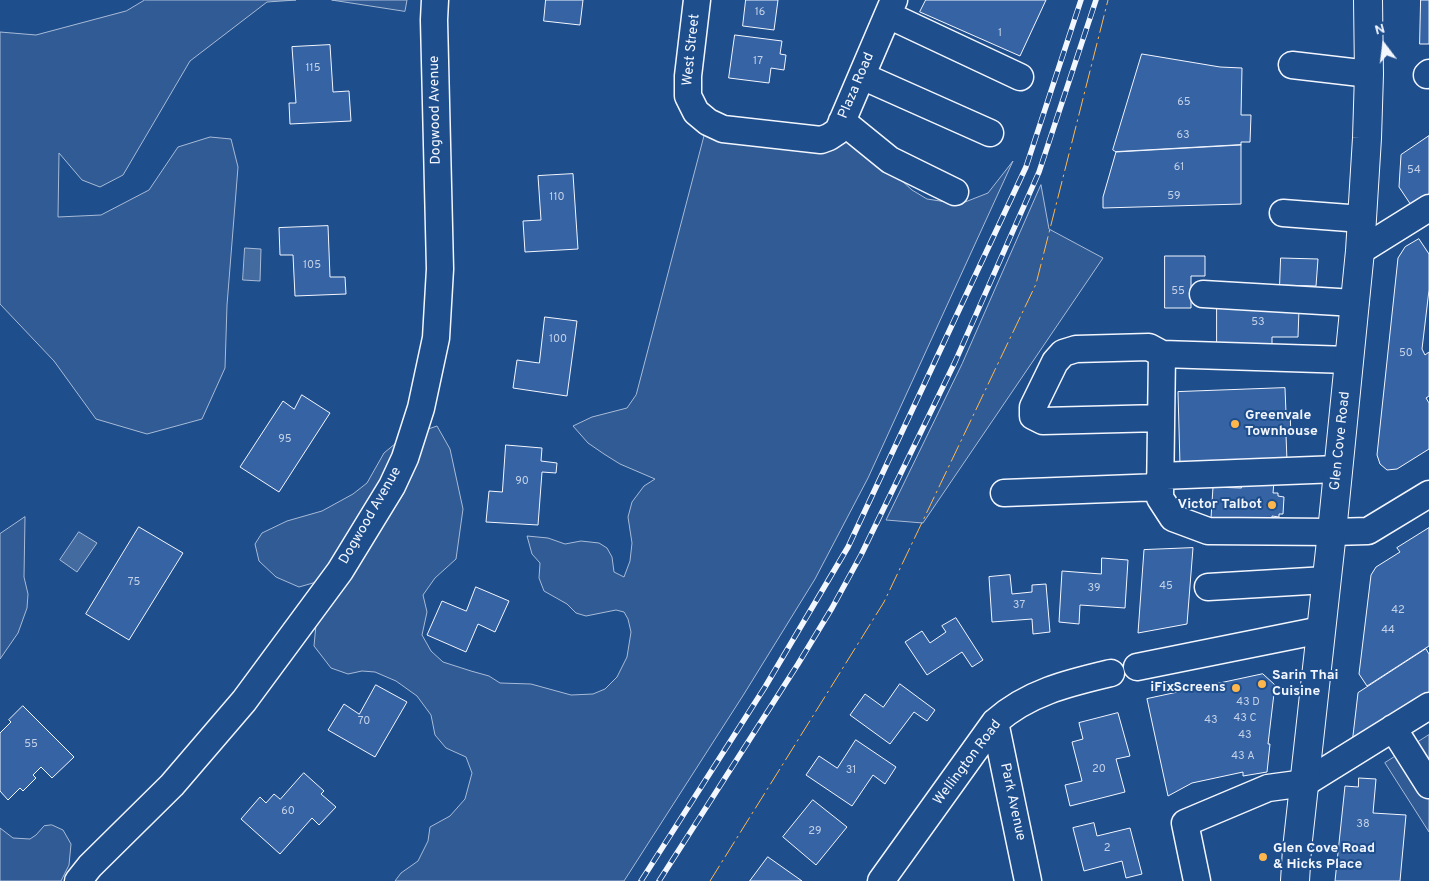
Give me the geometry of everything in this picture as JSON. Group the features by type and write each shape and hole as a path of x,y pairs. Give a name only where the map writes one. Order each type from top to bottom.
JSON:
{"main road":[{"name":"Glen Cove Road","path":"1295,881 1360,250 1369,74 1368,0"}],"street":[{"name":"Dogwood Avenue","path":"78,881 90,866 172,785 244,701 340,571 392,486 405,458 421,408 436,338 440,269 435,0"},
{"name":"West Street","path":"697,0 688,76 688,96 696,112 708,122"},
{"name":"Plaza Road","path":"708,122 723,129 821,140 829,137 838,131 891,8"},
{"path":"891,8 1020,77"},
{"path":"1292,65 1369,74"},
{"path":"862,76 990,133"},
{"path":"842,121 890,160 955,192"},
{"path":"1360,250 1429,208"},
{"path":"1284,213 1362,218"},
{"path":"1203,294 1355,303"},
{"path":"1160,418 1043,421 1033,416 1033,408 1055,362 1063,353 1076,349 1149,347 1162,354 1349,360"},
{"path":"1162,354 1160,498 1173,518 1208,531 1368,532 1429,494"},
{"path":"1004,493 1338,469"},
{"path":"1208,587 1326,580"},
{"path":"1137,666 1321,630"},
{"name":"Wellington Road","path":"881,881 995,722 1009,710 1047,690 1067,683 1111,673"},
{"path":"1197,881 1185,823 1268,788 1305,783 1429,706"},
{"name":"Park Avenue","path":"995,722 1028,881"},
{"path":"1393,728 1429,785"}],"shaded area":[{"path":"145,0 296,0 267,2 190,61 123,175 100,187 82,180 59,153 58,217 101,215 149,190 178,147 210,137 231,139 238,167 227,305 225,368 202,419 147,434 96,419 54,361 0,304 0,32 36,35 126,11"},
{"path":"332,0 407,0 405,11"},
{"path":"708,122 723,129 843,127 912,190 927,199 960,204 988,193 1013,161 868,478 815,579 624,881 395,881 401,873 418,861 428,841 430,827 450,816 465,799 472,773 466,757 446,748 435,735 431,715 417,696 396,681 375,672 362,671 348,674 331,668 314,646 320,581 299,587 276,577 259,561 255,544 262,533 287,521 322,511 353,494 367,483 384,453 402,438 437,426 450,449 463,509 456,559 435,578 423,595 427,612 422,635 431,651 443,662 489,676 500,683 531,684 571,695 593,694 605,689 617,677 627,657 631,632 628,619 624,612 616,610 586,616 576,613 567,604 544,591 539,578 540,563 532,554 527,536 548,538 565,544 581,541 599,543 607,548 612,557 614,572 624,577 630,561 632,543 628,517 632,502 644,486 655,479 620,464 604,454 588,443 573,426 592,417 627,408 636,395"},
{"path":"1041,185 1049,229 1103,258 923,523 886,520 962,364"},
{"path":"245,248 261,249 260,281 243,280"},
{"path":"25,517 24,577 28,594 27,608 18,633 0,659 0,534"},
{"path":"79,532 97,543 77,572 60,560"},
{"path":"1429,735 1429,832 1385,763"},
{"path":"52,825 63,830 71,844 69,865 61,881 0,881 0,828 13,838 30,839 44,826"}],"building":[{"path":"546,0 583,0 580,25 544,21"},
{"path":"746,0 778,0 774,30 743,26"},
{"path":"926,0 1046,0 1020,56 920,12"},
{"path":"1421,0 1429,0 1429,44 1420,44"},
{"path":"735,35 782,41 780,54 786,55 784,70 771,68 769,83 729,78"},
{"path":"330,45 333,92 349,91 351,121 290,124 289,103 296,103 292,47"},
{"path":"1142,54 1220,67 1242,68 1241,115 1251,115 1250,142 1241,142 1241,145 1116,152 1113,150"},
{"path":"1429,136 1429,194 1411,205 1399,187 1401,155"},
{"path":"1241,145 1241,204 1103,208 1103,197 1116,152"},
{"path":"573,174 578,249 525,252 523,221 541,220 538,176"},
{"path":"328,226 330,277 345,277 346,294 295,296 293,255 280,255 279,228"},
{"path":"1419,239 1429,254 1429,290 1422,349 1425,355 1429,352 1429,396 1426,398 1429,403 1429,449 1397,469 1387,470 1380,464 1377,455 1398,258 1405,247"},
{"path":"1165,256 1205,256 1205,276 1191,276 1191,308 1165,308"},
{"path":"1281,258 1318,259 1316,286 1280,285"},
{"path":"1217,308 1299,309 1298,337 1272,337 1272,345 1217,344"},
{"path":"545,317 577,321 567,396 513,388 517,360 539,363"},
{"name":"Greenvale Townhouse","path":"1285,388 1286,413 1290,413 1291,435 1286,435 1287,461 1180,465 1178,392"},
{"path":"302,395 330,413 279,492 240,467 283,401 294,409"},
{"path":"506,445 542,448 541,461 557,463 556,473 542,472 538,525 486,522 489,491 502,492"},
{"path":"1241,481 1274,482 1273,493 1278,493 1278,496 1284,497 1283,514 1279,514 1279,517 1272,516 1272,520 1211,518 1213,487 1241,488"},
{"path":"139,527 183,553 129,640 86,614"},
{"path":"1429,528 1429,646 1367,686 1359,674 1371,575 1376,567 1400,552 1397,548"},
{"path":"1193,548 1187,624 1138,633 1144,550"},
{"path":"1102,558 1128,560 1125,608 1080,605 1079,624 1059,622 1062,571 1101,574"},
{"path":"1010,575 1012,594 1032,592 1032,585 1046,584 1050,632 1033,634 1032,619 992,622 989,577"},
{"path":"476,587 509,601 495,632 478,624 466,652 427,635 442,601 466,611"},
{"path":"956,618 983,660 972,667 962,652 927,675 905,642 922,631 930,643 946,632 942,626"},
{"path":"1426,649 1429,654 1429,695 1352,744 1358,693"},
{"path":"1263,674 1275,685 1268,744 1270,744 1267,772 1243,776 1243,772 1192,783 1168,796 1147,699"},
{"path":"900,684 935,710 927,721 914,712 890,744 850,715 865,694 883,707"},
{"path":"376,685 407,702 375,757 328,730 344,704 359,714"},
{"path":"23,706 74,757 52,778 41,767 33,775 36,778 23,791 20,788 8,800 0,791 0,733 11,722 9,720"},
{"path":"1118,713 1130,756 1116,759 1125,792 1070,806 1065,785 1082,781 1072,742 1083,739 1079,723"},
{"path":"856,740 896,767 885,784 873,775 852,806 806,775 819,756 837,768"},
{"path":"304,773 324,791 321,794 336,807 319,825 312,818 280,854 241,819 260,797 266,803 274,794 280,799"},
{"path":"1359,778 1376,779 1373,813 1406,815 1400,881 1335,881 1345,786 1358,787"},
{"path":"813,800 847,827 816,865 783,837"},
{"path":"1094,823 1097,836 1130,828 1142,874 1126,878 1122,861 1084,871 1073,828"},
{"path":"768,857 802,881 750,881"}],"railway":[{"path":"641,881 765,687 848,547 1026,167 1081,0"},
{"path":"659,881 798,664 861,555 955,362 1039,172 1096,0"}],"power":[{"path":"710,881 884,602 1036,284 1108,0"}],"place":[{"name":"Greenvale Townhouse","path":"1235,424"},
{"name":"Victor Talbot","path":"1272,505"},
{"name":"Sarin Thai Cuisine","path":"1262,684"},
{"name":"iFixScreens","path":"1236,688"},
{"name":"Glen Cove Road & Hicks Place","path":"1263,857"}]}
